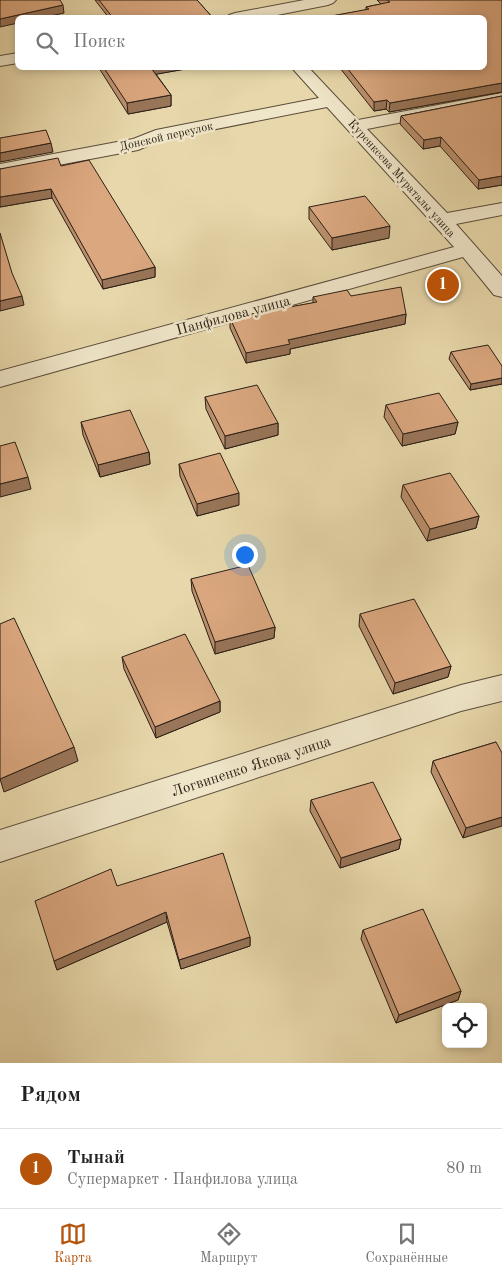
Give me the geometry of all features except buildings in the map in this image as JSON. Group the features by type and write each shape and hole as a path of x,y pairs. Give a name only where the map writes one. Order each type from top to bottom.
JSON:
{"street":[{"path":"256,15 328,0"},
{"path":"0,61 15,58"},
{"name":"Куренкеева Мураталы улица","path":"302,70 442,220 502,290"},
{"path":"355,126 502,98"},
{"name":"Донской переулок","path":"0,170 138,144 156,136 332,101"},
{"path":"442,220 502,209"},
{"name":"Панфилова улица","path":"0,379 466,250"},
{"name":"Логвиненко Якова улица","path":"0,846 461,698 502,688"}],"place":[{"name":"Тынай","path":"443,285"}]}
